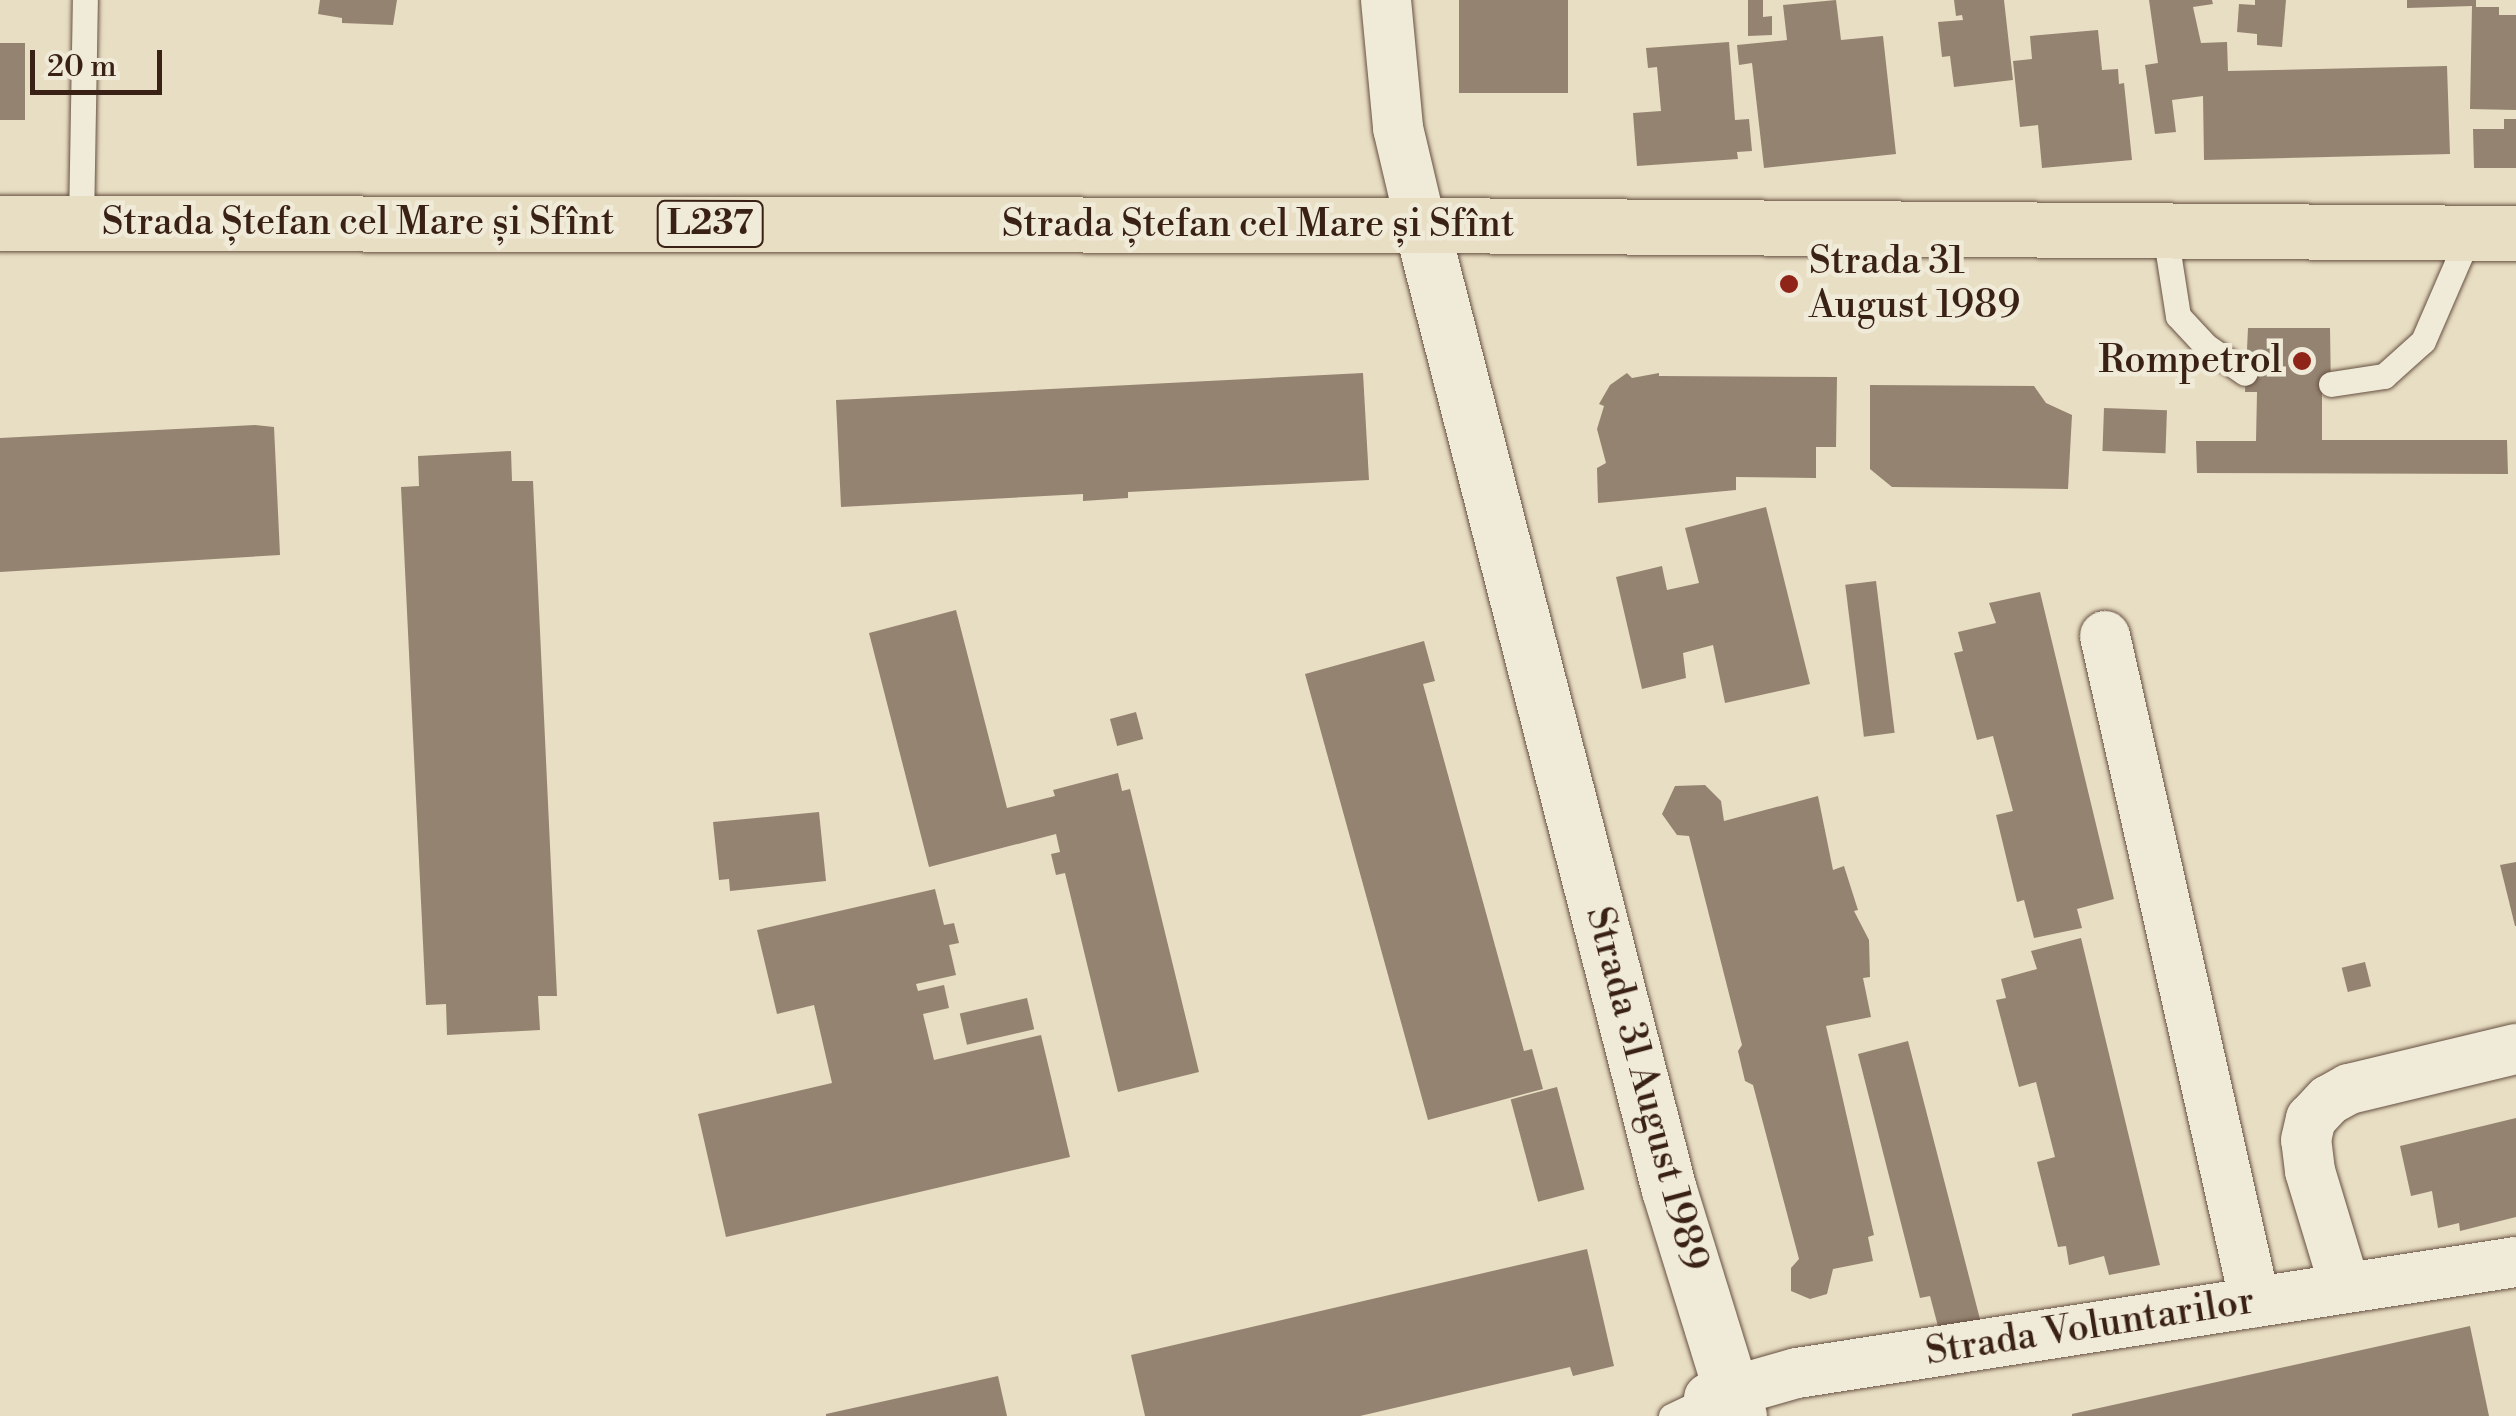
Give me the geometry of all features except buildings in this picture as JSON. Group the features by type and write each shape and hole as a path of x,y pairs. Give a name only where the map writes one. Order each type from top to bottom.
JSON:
{"main road":[{"name":"Strada Ștefan cel Mare și Sfînt","path":"0,223 1420,225 2493,233"},
{"name":"Strada 31 August 1989","path":"1420,225 1669,1190 1713,1406"}],"street":[{"name":"Strada 31 August 1989","path":"1386,0 1398,128 1420,225"},
{"path":"2105,636 2255,1302"},
{"path":"2345,1287 2310,1171 2306,1140 2311,1119 2328,1100 2349,1090 2516,1049"},
{"name":"Strada Voluntarilor","path":"1713,1406 1798,1373 2516,1262"}],"lane":[{"path":"81,223 85,0"},
{"path":"2165,233 2178,316 2206,346 2246,373"},
{"path":"2331,384 2384,376 2422,341 2493,233"}],"place":[{"name":"Strada 31 August 1989","path":"1789,284"},
{"name":"Rompetrol","path":"2302,361"}]}
